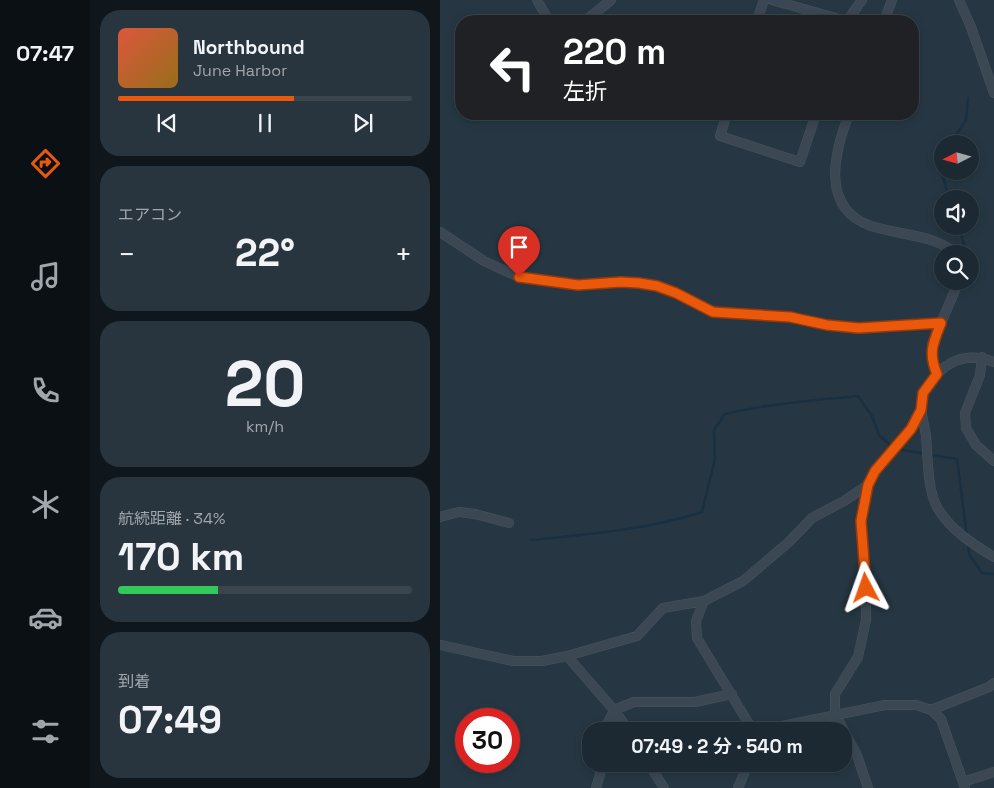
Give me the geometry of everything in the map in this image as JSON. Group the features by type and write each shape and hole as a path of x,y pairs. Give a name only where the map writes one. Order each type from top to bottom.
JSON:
{"street":[{"path":"537,0 546,15"},
{"path":"592,15 611,0"},
{"path":"759,15 764,0"},
{"path":"772,0 825,15"},
{"path":"851,15 862,0"},
{"path":"886,15 892,0"},
{"path":"959,0 971,27 994,93"},
{"path":"725,120 720,136 800,162 814,120"},
{"path":"847,120 838,151 836,169 836,192 842,204 852,216 871,226 932,240 941,245"},
{"path":"440,232 484,261 519,277 578,285 621,282 639,283 657,286 676,293 713,312 790,317 827,325 859,328 941,323"},
{"path":"937,374 933,364 932,344 955,290"},
{"path":"982,357 980,375 965,413 966,428 976,445 994,461"},
{"path":"994,362 982,357 966,358 946,364 923,393 921,410 926,435 928,474 937,507 949,522 974,545 994,557"},
{"path":"868,788 857,754 835,714 836,694 858,657 866,620 866,588 861,521 868,485 875,471 911,429 921,410"},
{"path":"440,645 513,661 542,661 567,656 636,636 663,608 704,601 743,581 789,542 812,518 844,501 868,485"},
{"path":"440,518 459,512 509,523"},
{"path":"704,601 696,621 697,638 748,722"},
{"path":"567,656 623,722"},
{"path":"931,710 989,687 994,683"},
{"path":"609,722 614,710 634,702 695,702 732,694"},
{"path":"798,722 885,706 916,705 931,710 941,719 964,785 994,772"},
{"path":"596,788 601,772"},
{"path":"654,772 664,788"},
{"path":"738,788 745,772"}],"waterway":[{"path":"956,135 966,120 968,98"},
{"path":"944,180 947,190"},
{"path":"961,235 964,245"},
{"path":"531,540 639,527 702,512 715,459 714,430 725,414 775,405 858,396 872,416 879,435 892,447"},
{"path":"897,449 957,459 967,537"},
{"path":"968,542 969,554 982,573 994,574"}],"route":[{"path":"519,277 578,285 621,282 639,283 657,286 676,293 713,312 790,317 827,325 859,328 941,323 932,344 933,364 937,374 923,393 921,410 911,429 875,471 868,485 861,521 866,588"}]}
